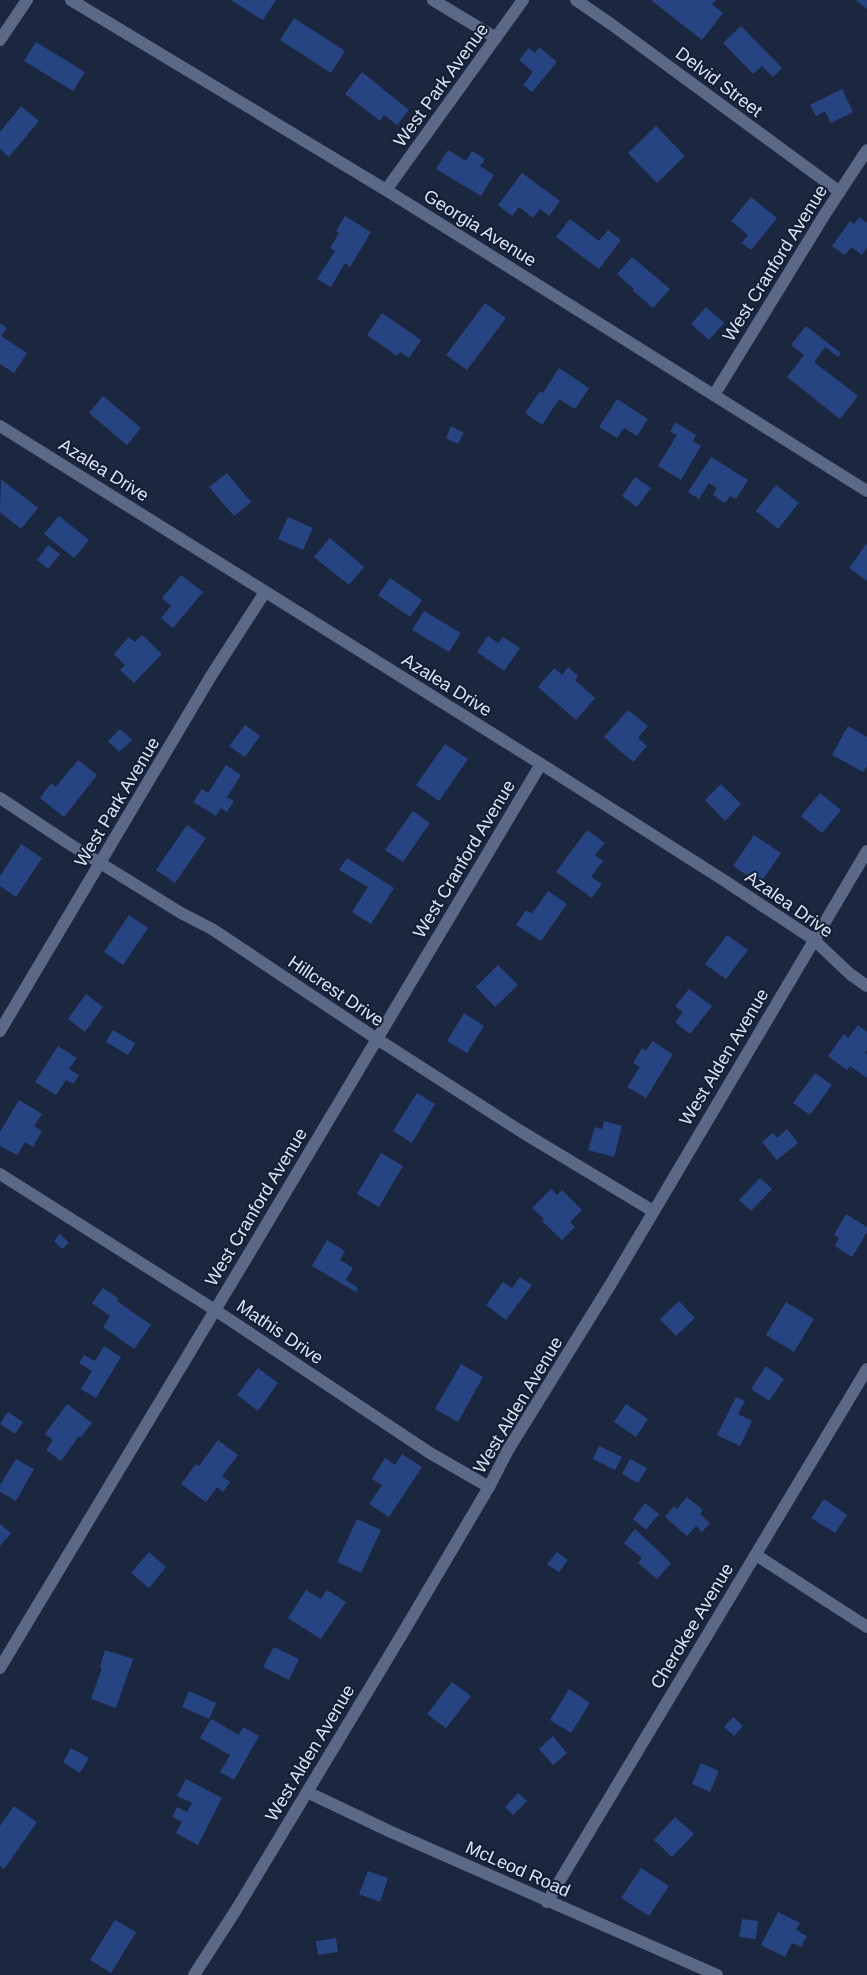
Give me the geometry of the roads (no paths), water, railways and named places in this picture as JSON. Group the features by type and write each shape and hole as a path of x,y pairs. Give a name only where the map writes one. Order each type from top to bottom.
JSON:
{"street":[{"path":"0,40 27,0"},
{"name":"Georgia Avenue","path":"71,0 386,190 867,491"},
{"path":"433,0 496,38"},
{"name":"West Park Avenue","path":"386,190 522,0"},
{"name":"Delvid Street","path":"576,0 619,29 840,192"},
{"name":"West Cranford Avenue","path":"714,395 840,192 865,158"},
{"name":"Azalea Drive","path":"0,426 541,764 813,939 850,974 867,986"},
{"name":"West Park Avenue","path":"0,1030 102,863 212,676 265,592"},
{"name":"West Cranford Avenue","path":"0,1668 277,1210 541,764"},
{"name":"Hillcrest Drive","path":"0,798 181,913 212,929 377,1039 522,1132 653,1211"},
{"name":"West Alden Avenue","path":"194,1975 236,1910 489,1487 508,1450 607,1290 867,850"},
{"name":"Mathis Drive","path":"0,1174 215,1310 430,1453 489,1487"},
{"name":"Cherokee Avenue","path":"547,1902 867,1369"},
{"path":"756,1555 867,1627"},
{"name":"McLeod Road","path":"306,1792 547,1902 717,1975"}]}
